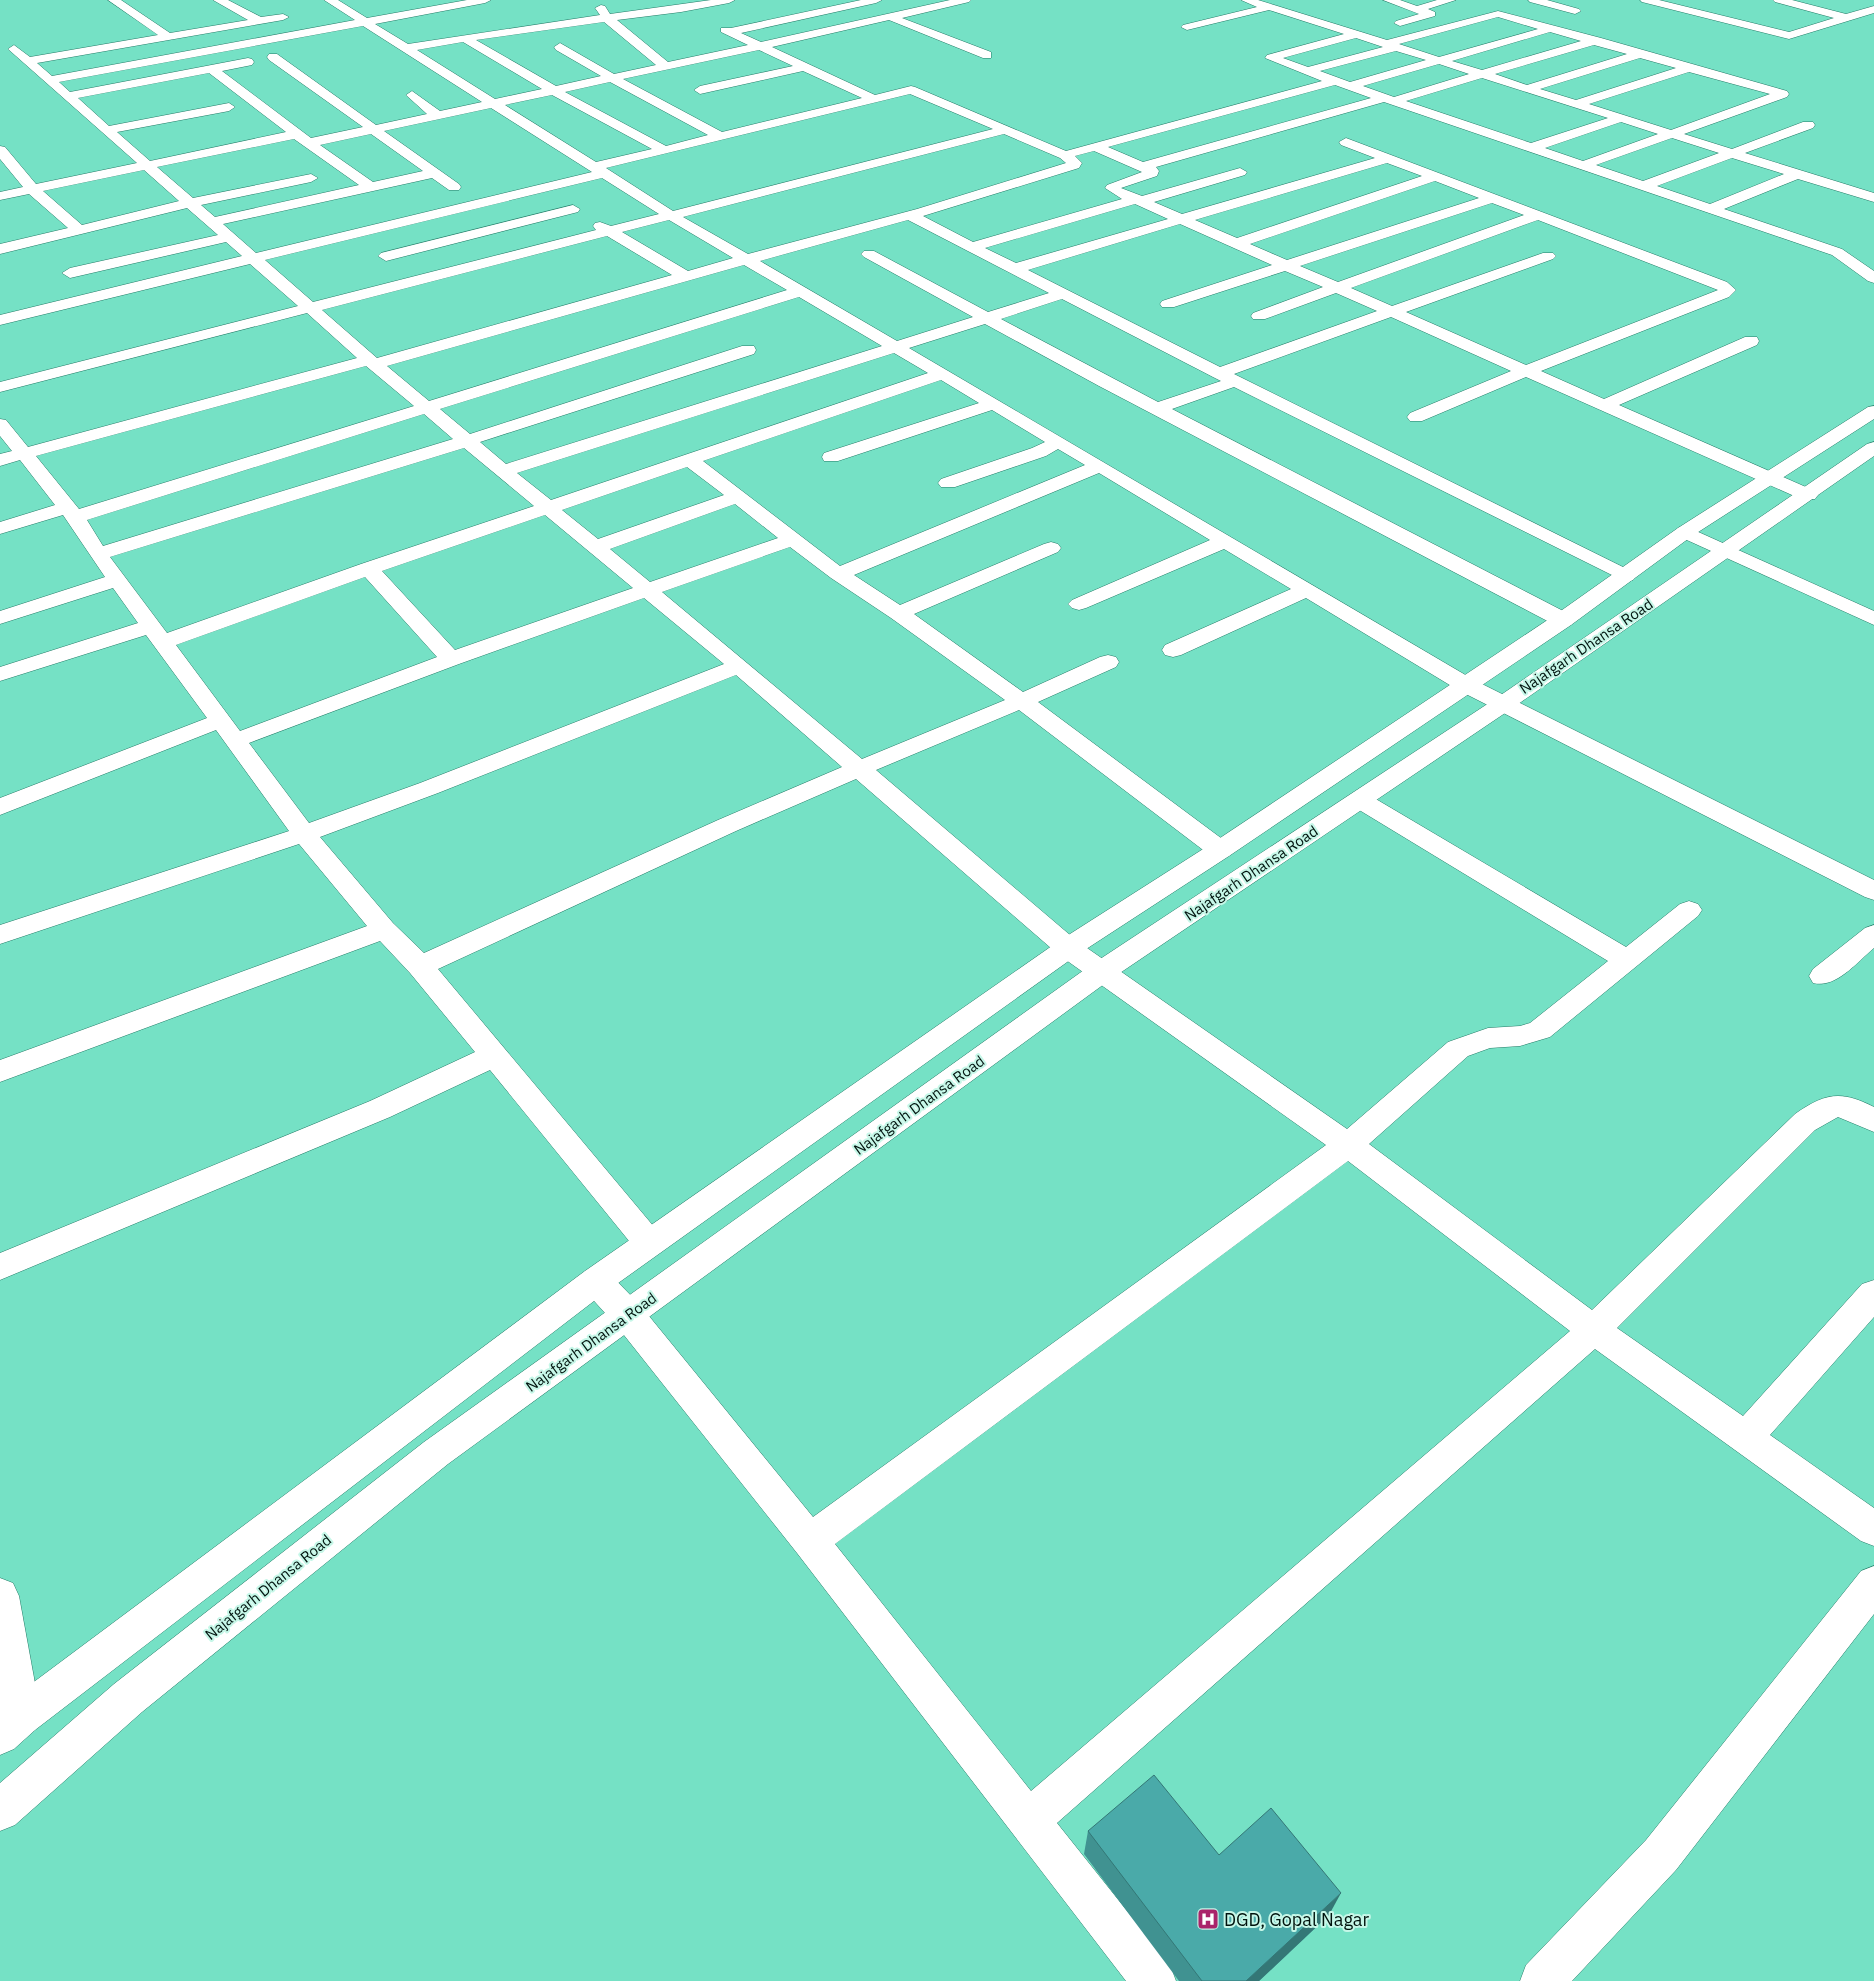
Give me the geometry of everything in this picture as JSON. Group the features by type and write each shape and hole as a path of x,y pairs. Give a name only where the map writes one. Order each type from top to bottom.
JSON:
{"street":[{"path":"114,0 168,37"},
{"path":"219,0 260,21"},
{"path":"49,80 485,0"},
{"path":"596,0 607,18 665,66"},
{"path":"406,48 464,38 681,9 729,0"},
{"path":"730,32 878,0"},
{"path":"309,143 965,0"},
{"path":"1247,0 1874,198"},
{"path":"1389,0 1418,8 1431,14 1271,58 1837,252 1874,278"},
{"path":"1418,8 1450,0"},
{"path":"1534,0 1575,11"},
{"path":"1646,0 1789,36 1874,10"},
{"path":"1766,6 1783,0 1874,24"},
{"path":"331,5 363,21 670,214 1100,466 1466,685 1874,891"},
{"path":"1187,27 1269,7"},
{"path":"681,9 697,17"},
{"path":"1722,20 1748,12"},
{"path":"28,61 296,14"},
{"path":"1307,71 1498,14 1597,40 1783,95 1582,166"},
{"path":"890,17 988,55"},
{"path":"713,25 874,99"},
{"path":"1350,86 1553,28"},
{"path":"368,39 402,30"},
{"path":"464,38 553,90 664,150"},
{"path":"1142,167 1482,74 1597,40"},
{"path":"560,47 614,77 655,103 720,136"},
{"path":"14,49 372,362 739,666 858,770 1068,948 1348,1145 1594,1330 1874,1530"},
{"path":"1526,89 1642,53"},
{"path":"68,96 292,54"},
{"path":"273,57 372,130 454,187"},
{"path":"700,90 803,67"},
{"path":"1576,104 1690,67"},
{"path":"212,69 370,187"},
{"path":"1065,155 1335,81"},
{"path":"0,320 542,188 664,150 905,91 916,91 1065,155 1076,162 1074,165 911,216 372,362 0,460"},
{"path":"412,95 437,114"},
{"path":"107,130 229,107"},
{"path":"1531,148 1621,118"},
{"path":"1643,186 1808,125"},
{"path":"0,388 670,214 1005,130"},
{"path":"0,196 297,134"},
{"path":"1346,142 1720,285 1728,290 1723,294 1526,371 1416,417"},
{"path":"1096,147 1152,173 1115,185 1112,188 1808,495"},
{"path":"0,150 32,189 78,230"},
{"path":"1014,269 1388,158"},
{"path":"971,247 1240,172"},
{"path":"212,222 434,173"},
{"path":"1710,209 1798,174"},
{"path":"1237,243 1436,176"},
{"path":"0,231 6,247 190,203 311,178"},
{"path":"542,188 607,231 687,277"},
{"path":"1168,304 1492,198"},
{"path":"386,256 573,209"},
{"path":"1259,316 1538,215"},
{"path":"911,216 1062,294 1626,576"},
{"path":"70,273 229,237"},
{"path":"869,254 1563,620"},
{"path":"1158,408 1227,377 1393,312 1548,256"},
{"path":"0,528 71,512 426,408 801,291"},
{"path":"504,471 1062,294"},
{"path":"1604,405 1751,341"},
{"path":"98,554 466,441 748,350"},
{"path":"0,674 157,634 368,568 691,461 942,374"},
{"path":"832,457 994,404"},
{"path":"11,1725 596,1281 649,1243 1068,948 1220,850 1563,620 1685,532 1874,411"},
{"path":"0,424 71,512 98,554 237,740 304,834 384,929 420,966 649,1243"},
{"path":"948,483 1039,452 1058,442"},
{"name":"Najafgarh Dhansa Road","path":"0,1810 128,1698 436,1453 1101,972 1504,704 1535,680 1808,495 1874,448"},
{"path":"691,461 838,574 899,613 1023,702 1220,850"},
{"path":"838,574 1100,466"},
{"path":"595,547 738,497"},
{"path":"1685,532 1874,618"},
{"path":"237,740 451,659 794,539"},
{"path":"1078,604 1225,541"},
{"path":"899,613 1052,548"},
{"path":"368,568 451,659"},
{"path":"0,618 117,580"},
{"path":"1173,650 1306,590"},
{"path":"1854,610 1874,597"},
{"path":"420,966 539,914 754,814 1023,702 1108,662"},
{"path":"0,935 304,834 429,788 739,666"},
{"path":"0,807 221,720"},
{"path":"1360,800 1628,960"},
{"path":"810,1541 1348,1145 1458,1049 1488,1038 1520,1036 1540,1030 1689,910"},
{"path":"0,1071 384,929"},
{"path":"1824,976 1874,934"},
{"path":"0,1268 380,1109 493,1056"},
{"path":"1028,1821 1594,1330 1805,1122 1826,1106 1838,1105 1874,1121"},
{"path":"596,1281 628,1315 810,1541 1154,1981"},
{"path":"1746,1438 1874,1294"},
{"path":"1542,1981 1662,1856 1874,1584"},
{"path":"0,1602 11,1725"}],"building":[{"path":"1154,1775 1219,1855 1271,1808 1341,1893 1246,1981 1202,1981 1088,1831"}],"place":[{"name":"DGD, Gopal Nagar","path":"1208,1919"}]}
